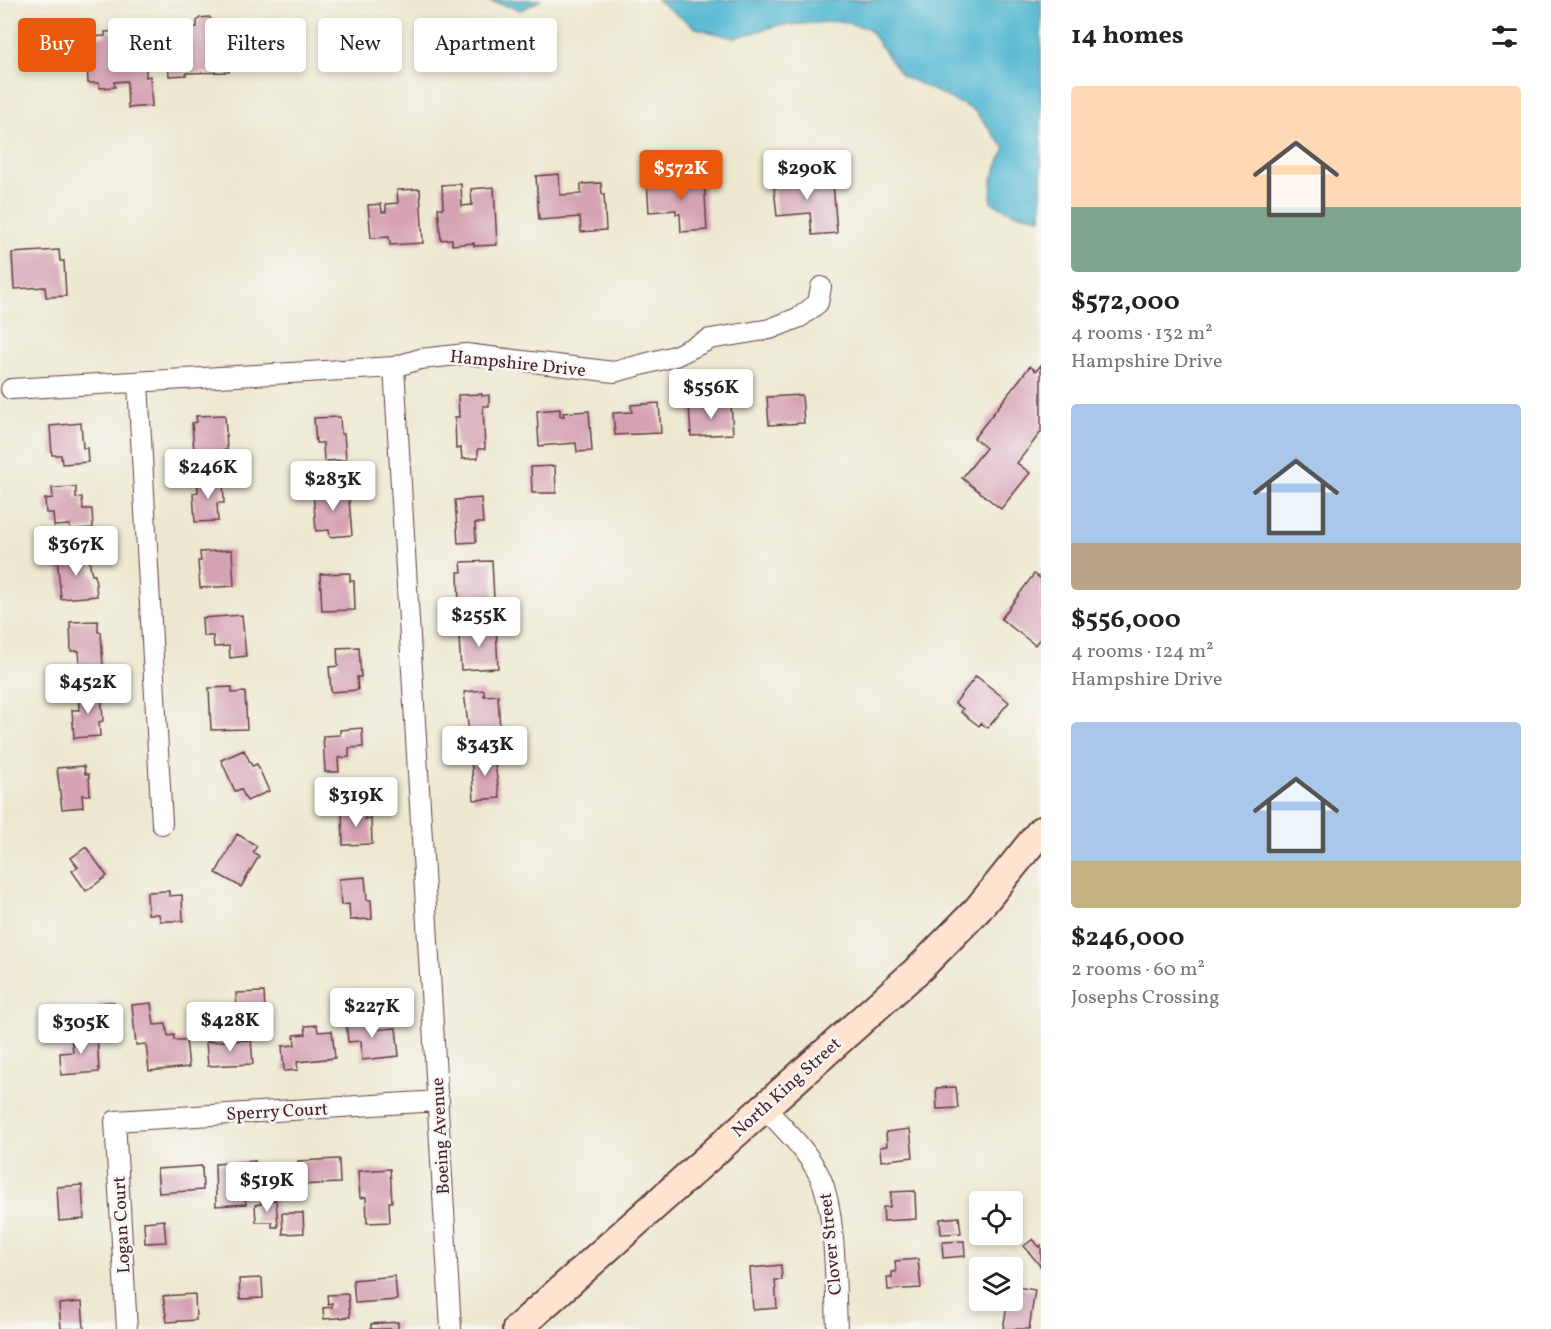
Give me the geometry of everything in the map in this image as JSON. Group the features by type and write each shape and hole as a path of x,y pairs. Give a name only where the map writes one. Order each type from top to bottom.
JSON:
{"main road":[{"name":"North King Street","path":"517,1329 922,966 960,928 1041,831"}],"street":[{"name":"Hampshire Drive","path":"11,389 394,367 420,359 466,354 614,372 675,356 710,339 770,328 800,317 818,303 821,287"},
{"name":"Boeing Avenue","path":"394,367 451,1329"},
{"path":"138,382 162,824"},
{"name":"Sperry Court","path":"115,1121 439,1101"},
{"name":"Clover Street","path":"764,1107 804,1152 823,1183 827,1196 833,1245 837,1329"},
{"name":"Logan Court","path":"115,1121 127,1329"}],"water":[{"path":"486,0 540,0 522,10"},
{"path":"657,0 1041,0 1041,218 1014,213 991,202 992,179 1005,148 974,110 901,75 868,28 839,21 776,26 734,38 696,28"}],"building":[{"path":"209,17 210,18 205,18 205,72 229,72 186,73 186,75 169,76 169,72 193,72 193,27 197,27 197,21 200,18"},
{"path":"105,32 108,32 108,72 146,72 146,77 150,76 152,106 128,108 127,81 114,82 115,87 100,88 99,83 88,83 88,72 96,72 96,36 105,36"},
{"path":"801,171 803,184 833,182 837,233 812,235 810,213 777,216 774,188 778,188 777,173"},
{"path":"559,174 560,195 581,194 581,184 601,183 602,194 604,194 606,230 581,232 580,217 539,220 536,176"},
{"path":"704,178 707,230 681,232 680,214 676,214 676,210 649,212 647,181"},
{"path":"461,184 462,206 472,205 471,189 494,187 497,245 474,246 474,243 452,245 452,239 441,240 438,208 443,208 442,185"},
{"path":"420,189 423,243 390,245 389,237 371,238 368,205 381,204 382,212 386,212 386,204 398,203 397,190"},
{"path":"59,250 60,261 64,261 66,296 46,297 45,287 14,289 12,253"},
{"path":"1041,365 1041,432 1017,463 1030,473 1001,509 962,478 986,448 974,438 1030,366 1036,371"},
{"path":"482,394 482,396 489,395 489,406 483,406 485,449 478,449 478,458 462,459 461,448 456,449 455,417 459,417 458,395"},
{"path":"802,395 804,423 769,425 767,397"},
{"path":"659,403 661,433 615,435 613,413 632,412 631,405"},
{"path":"731,403 733,434 691,436 689,405"},
{"path":"560,409 560,416 564,416 563,413 589,411 592,451 577,452 576,443 539,446 537,411"},
{"path":"225,415 227,450 194,452 192,423 197,422 196,416"},
{"path":"340,417 346,460 324,461 323,443 316,443 314,418"},
{"path":"81,423 83,448 87,448 88,462 62,464 61,455 52,455 50,426"},
{"path":"555,466 556,493 532,493 531,467"},
{"path":"223,478 224,503 217,503 218,521 195,522 193,493 198,492 197,480"},
{"path":"76,487 76,498 82,497 83,509 92,509 93,528 70,530 70,525 54,526 53,513 46,513 45,499 53,498 52,488"},
{"path":"348,488 352,535 330,537 329,530 316,531 313,491"},
{"path":"481,498 483,523 475,523 476,542 458,543 455,500"},
{"path":"232,550 234,586 200,588 198,561 201,561 200,552"},
{"path":"88,555 92,575 95,575 97,596 61,599 57,557"},
{"path":"492,561 494,599 481,599 481,605 459,606 458,572 462,572 461,562"},
{"path":"350,573 350,581 354,581 355,610 322,611 320,574"},
{"path":"1034,574 1041,579 1041,637 1035,645 1001,619"},
{"path":"242,615 246,656 230,658 229,646 214,647 213,636 203,636 202,618"},
{"path":"98,621 103,667 80,667 79,651 71,651 70,622"},
{"path":"496,626 498,668 461,670 459,637 464,637 463,627"},
{"path":"359,647 361,677 357,677 358,690 331,692 329,667 338,666 337,648"},
{"path":"976,676 1009,702 988,728 981,723 979,726 961,712 963,709 955,703"},
{"path":"232,687 232,693 245,692 247,729 211,730 209,688"},
{"path":"484,690 484,696 498,695 500,731 469,733 464,692"},
{"path":"101,691 103,721 99,722 100,736 74,738 72,710 79,710 78,692"},
{"path":"362,728 363,747 349,748 349,757 338,758 339,772 325,772 323,736 340,735 340,730"},
{"path":"244,750 252,766 257,764 269,791 247,801 241,789 235,791 221,760"},
{"path":"493,752 500,798 474,800 471,755"},
{"path":"84,766 85,774 89,774 90,795 82,795 83,807 62,809 57,768"},
{"path":"365,809 365,819 371,818 372,844 343,845 342,810"},
{"path":"237,834 257,846 253,852 259,856 241,887 216,873"},
{"path":"86,847 107,876 86,891 72,871 78,867 71,858"},
{"path":"365,877 367,900 371,900 372,919 350,920 349,904 341,905 339,879"},
{"path":"169,891 169,896 182,895 183,921 160,921 159,914 148,914 147,892"},
{"path":"264,992 265,1011 237,1012 236,993"},
{"path":"114,1002 116,1027 99,1028 98,1003"},
{"path":"151,1003 154,1025 166,1024 168,1036 174,1035 174,1040 186,1040 189,1067 149,1071 146,1044 136,1045 132,1005"},
{"path":"370,1016 372,1030 396,1028 399,1056 362,1060 361,1041 348,1042 346,1018"},
{"path":"317,1025 318,1032 332,1031 335,1058 297,1062 298,1070 284,1071 282,1046 295,1045 294,1035 306,1034 305,1026"},
{"path":"97,1033 99,1072 61,1075 60,1053 73,1052 71,1034"},
{"path":"251,1040 253,1064 208,1066 206,1042"},
{"path":"956,1087 958,1108 937,1109 936,1088"},
{"path":"910,1129 913,1157 881,1161 880,1147 887,1146 886,1132"},
{"path":"339,1159 340,1183 298,1185 298,1161"},
{"path":"255,1161 258,1195 250,1195 250,1199 245,1199 246,1204 216,1206 215,1164"},
{"path":"202,1166 203,1190 159,1193 157,1169"},
{"path":"390,1169 392,1202 389,1202 390,1222 367,1223 366,1197 360,1198 358,1171"},
{"path":"82,1185 84,1219 59,1221 57,1187"},
{"path":"915,1191 916,1219 884,1221 883,1207 890,1207 891,1192"},
{"path":"276,1200 278,1227 272,1227 272,1222 256,1222 255,1205 261,1204 261,1201"},
{"path":"282,1213 303,1213 304,1233 283,1234"},
{"path":"959,1217 961,1233 941,1234 940,1219"},
{"path":"164,1220 166,1242 145,1243 144,1222"},
{"path":"1033,1239 1039,1247 1041,1245 1041,1267 1024,1246"},
{"path":"964,1241 965,1256 943,1258 942,1242"},
{"path":"918,1259 921,1288 888,1290 887,1277 892,1277 892,1272 896,1272 895,1261"},
{"path":"781,1265 782,1280 775,1280 777,1308 753,1310 750,1268"},
{"path":"395,1276 397,1300 355,1303 353,1280"},
{"path":"262,1278 263,1298 240,1299 239,1279"},
{"path":"1023,1288 1035,1290 1029,1329 1003,1329 1006,1311 1023,1311"},
{"path":"195,1294 196,1320 167,1322 163,1296"},
{"path":"348,1294 350,1317 324,1319 323,1308 332,1307 332,1303 328,1304 327,1295"},
{"path":"82,1302 84,1329 61,1329 59,1304"},
{"path":"398,1322 398,1329 371,1329 371,1324"}]}
